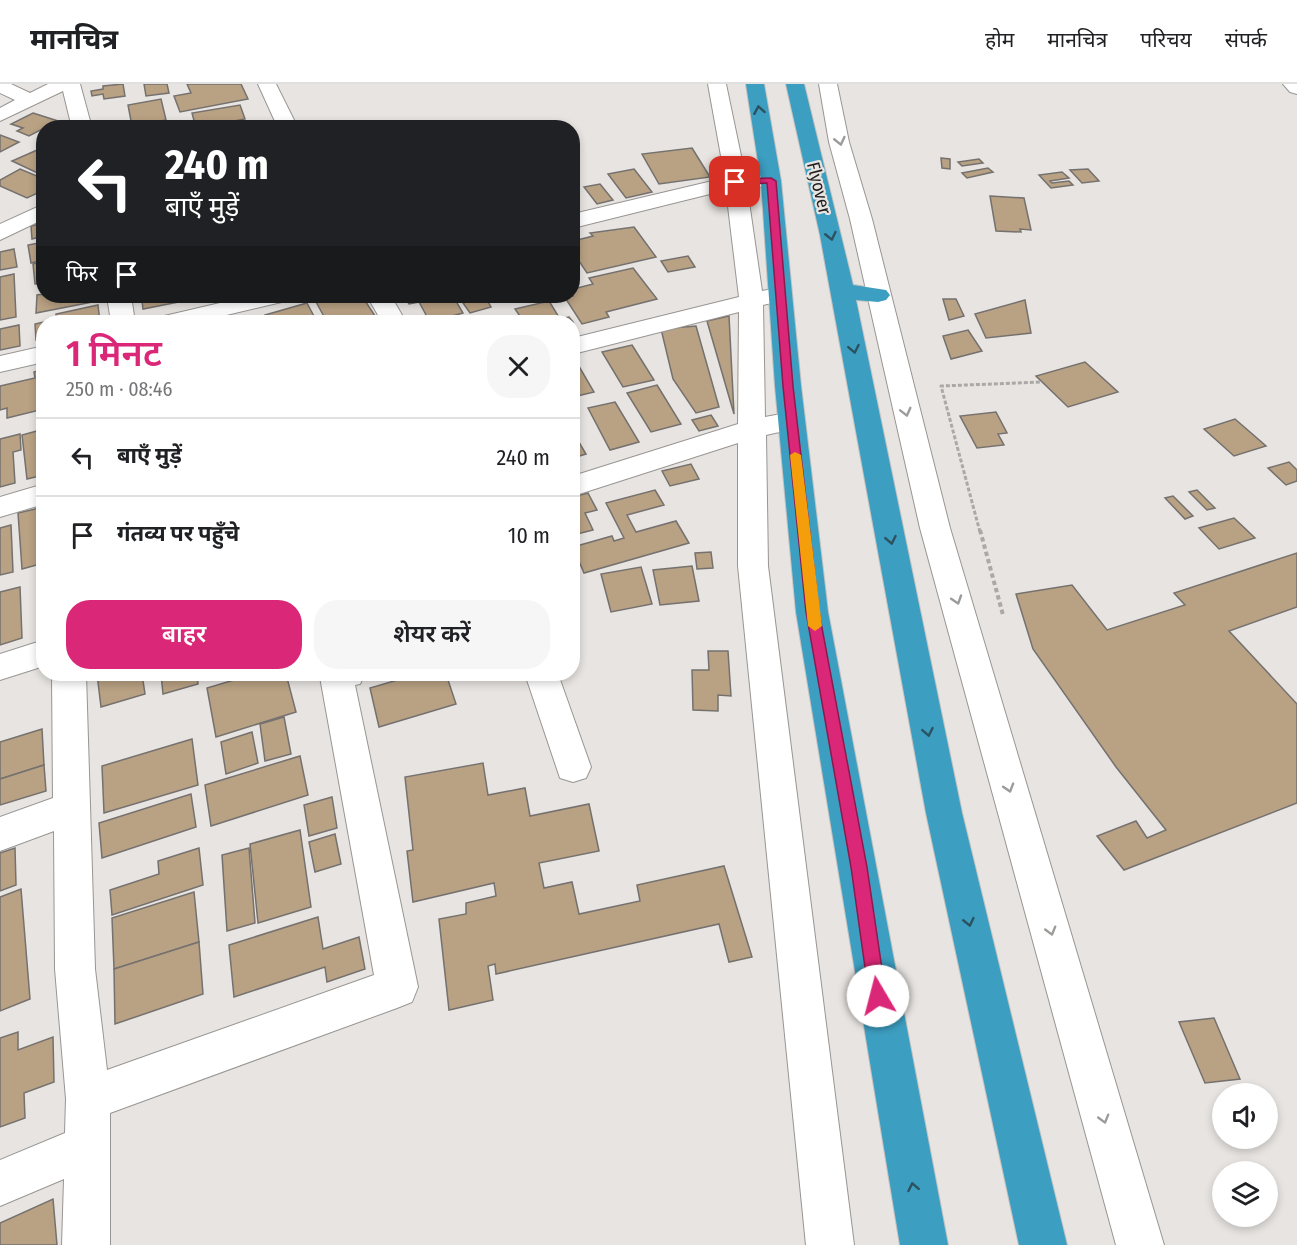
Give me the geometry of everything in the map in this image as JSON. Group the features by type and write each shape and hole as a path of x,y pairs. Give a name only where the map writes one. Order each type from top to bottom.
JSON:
{"highway":[{"path":"755,84 771,181 766,297 792,421 812,612 859,867 878,996 924,1245"},
{"name":"Flyover","path":"795,84 842,291 944,813 1043,1245"},
{"path":"842,291 878,295"}],"street":[{"path":"0,104 63,84"},
{"path":"71,84 80,120"},
{"path":"267,84 284,120"},
{"path":"717,84 723,129 735,182 766,297 752,429 753,566 830,1245"},
{"path":"828,84 839,142 861,219 934,528 961,612 995,742 1036,875 1140,1245"},
{"path":"1292,84 1297,88"},
{"path":"0,86 25,97"},
{"path":"0,115 25,97"},
{"path":"580,219 735,182 771,181"},
{"path":"0,233 36,214"},
{"path":"580,344 766,297"},
{"path":"198,315 249,303"},
{"path":"0,364 36,356"},
{"path":"580,484 752,429 792,421"},
{"path":"0,507 36,496"},
{"path":"0,667 36,656"},
{"path":"69,681 75,969 88,1098 86,1245"},
{"path":"88,1098 397,987 338,681"},
{"path":"544,681 573,767"},
{"path":"0,834 72,807"},
{"path":"0,1183 87,1147"}],"path":[{"path":"1003,615 941,386 1042,382"}],"building":[{"path":"123,84 125,96 104,99 103,94 92,96 91,91 103,89 103,86"},
{"path":"144,84 167,84 169,93 146,96"},
{"path":"187,84 241,84 248,99 180,112 174,96 191,93"},
{"path":"161,99 166,120 131,120 128,105"},
{"path":"240,105 245,119 194,120 192,113"},
{"path":"33,113 55,120 36,120 36,132 29,136 17,131 23,128 11,124"},
{"path":"0,135 19,142 0,152"},
{"path":"692,148 710,177 659,184 642,154"},
{"path":"36,150 36,172 12,161"},
{"path":"941,158 950,159 950,169 942,168"},
{"path":"979,159 983,163 962,166 958,162"},
{"path":"988,168 993,172 967,178 962,173"},
{"path":"20,169 36,176 36,194 27,198 0,186 0,180"},
{"path":"634,169 652,192 626,198 608,174"},
{"path":"1088,169 1099,181 1082,183 1070,170"},
{"path":"1062,172 1069,178 1050,181 1052,183 1069,181 1073,185 1051,188 1039,175"},
{"path":"600,184 613,200 597,204 584,187"},
{"path":"990,196 1024,198 1031,230 996,231"},
{"path":"36,225 36,238 32,239 31,226"},
{"path":"634,227 656,257 587,273 580,262 580,239 593,236 590,233"},
{"path":"36,244 36,262 31,263 28,245"},
{"path":"14,249 17,267 0,270 0,252"},
{"path":"688,256 695,267 668,272 661,261"},
{"path":"36,263 36,284 35,284 33,264"},
{"path":"633,268 657,299 606,312 609,317 582,324 580,315 576,315 568,303 580,303 580,287 593,284 589,278"},
{"path":"14,274 16,317 0,320 0,277"},
{"path":"943,299 956,299 964,316 949,320"},
{"path":"1025,300 1031,333 986,338 975,314"},
{"path":"37,303 88,303 36,313"},
{"path":"142,303 174,303 143,309"},
{"path":"307,303 313,315 265,315"},
{"path":"317,303 367,303 374,315 323,315"},
{"path":"420,303 457,303 463,313 456,315 426,315"},
{"path":"463,303 489,303 491,307 470,313"},
{"path":"550,303 558,315 519,315 515,309"},
{"path":"98,305 99,315 56,315"},
{"path":"729,316 734,414 707,321"},
{"path":"19,325 20,346 0,350 0,329"},
{"path":"696,326 719,407 696,413 673,379 661,329"},
{"path":"968,330 982,351 951,359 943,336"},
{"path":"632,345 654,380 623,387 602,352"},
{"path":"1085,362 1118,392 1068,407 1036,376"},
{"path":"580,368 594,392 580,395"},
{"path":"36,371 36,411 7,418 7,408 0,410 0,386 35,378 34,372"},
{"path":"657,385 681,424 651,432 627,393"},
{"path":"615,402 639,442 610,450 588,408"},
{"path":"996,412 1007,433 998,434 1004,445 977,448 960,416"},
{"path":"711,415 718,426 699,431 692,420"},
{"path":"1235,419 1266,446 1234,456 1204,429"},
{"path":"36,431 36,477 27,479 22,435"},
{"path":"20,434 21,450 13,452 15,483 0,487 0,439"},
{"path":"580,444 586,454 580,456"},
{"path":"1289,462 1297,470 1297,481 1286,485 1268,468"},
{"path":"691,464 699,479 670,486 662,471"},
{"path":"655,490 664,505 627,515 636,532 676,521 689,543 584,573 580,564 580,545 612,536 614,541 624,538 606,503"},
{"path":"1197,490 1215,508 1207,510 1189,492"},
{"path":"588,493 597,510 585,513 593,530 580,533 580,495"},
{"path":"1173,496 1193,516 1185,519 1165,498"},
{"path":"36,509 36,565 22,569 18,513"},
{"path":"1234,518 1255,538 1219,549 1199,528"},
{"path":"11,525 13,572 0,575 0,528"},
{"path":"711,552 713,568 697,569 695,553"},
{"path":"1297,553 1297,607 1229,631 1297,704 1297,803 1124,870 1097,836 1136,821 1147,838 1166,830 1116,767 1033,649 1016,594 1072,585 1107,630 1185,605 1174,593"},
{"path":"692,566 699,601 660,605 653,570"},
{"path":"641,567 652,604 611,612 601,574"},
{"path":"20,587 22,638 0,645 0,592"},
{"path":"708,651 728,651 731,696 718,695 718,711 693,710 692,670 709,670"},
{"path":"98,681 143,681 145,694 101,707"},
{"path":"162,681 198,681 198,684 163,694"},
{"path":"230,681 288,681 296,712 216,737 207,688"},
{"path":"394,681 448,681 456,704 379,727 370,688"},
{"path":"284,717 291,754 265,761 260,724"},
{"path":"42,729 44,765 0,779 0,742"},
{"path":"252,732 258,763 226,774 221,742"},
{"path":"192,739 198,785 104,813 102,766"},
{"path":"300,756 308,795 211,826 205,785"},
{"path":"483,763 488,795 525,788 530,816 589,804 599,851 539,863 544,888 572,882 579,914 640,901 637,885 724,866 752,957 729,962 719,924 496,974 495,964 488,966 493,1000 449,1010 439,919 466,914 466,903 496,896 494,883 413,902 407,851 413,850 405,777"},
{"path":"44,765 46,791 0,805 0,779"},
{"path":"191,794 196,827 102,858 99,823"},
{"path":"332,797 337,828 309,836 304,805"},
{"path":"300,830 311,907 258,923 250,844"},
{"path":"335,834 341,864 315,872 309,842"},
{"path":"15,848 16,885 0,891 0,853"},
{"path":"199,848 203,885 112,915 110,890 159,874 158,861"},
{"path":"249,848 255,923 227,931 222,855"},
{"path":"21,889 30,999 0,1011 0,897"},
{"path":"194,892 199,942 114,969 112,918"},
{"path":"318,917 323,949 359,937 365,969 327,982 325,967 234,997 229,945"},
{"path":"199,942 203,994 115,1024 114,969"},
{"path":"1214,1018 1240,1079 1205,1083 1179,1022"},
{"path":"18,1032 18,1050 53,1037 54,1082 24,1093 25,1118 0,1127 0,1038"},
{"path":"53,1199 57,1245 0,1245 0,1223"}],"slow traffic":[{"path":"795,455 815,626"}],"route":[{"path":"735,182 771,181 788,386 812,612 859,867 878,996"}]}
